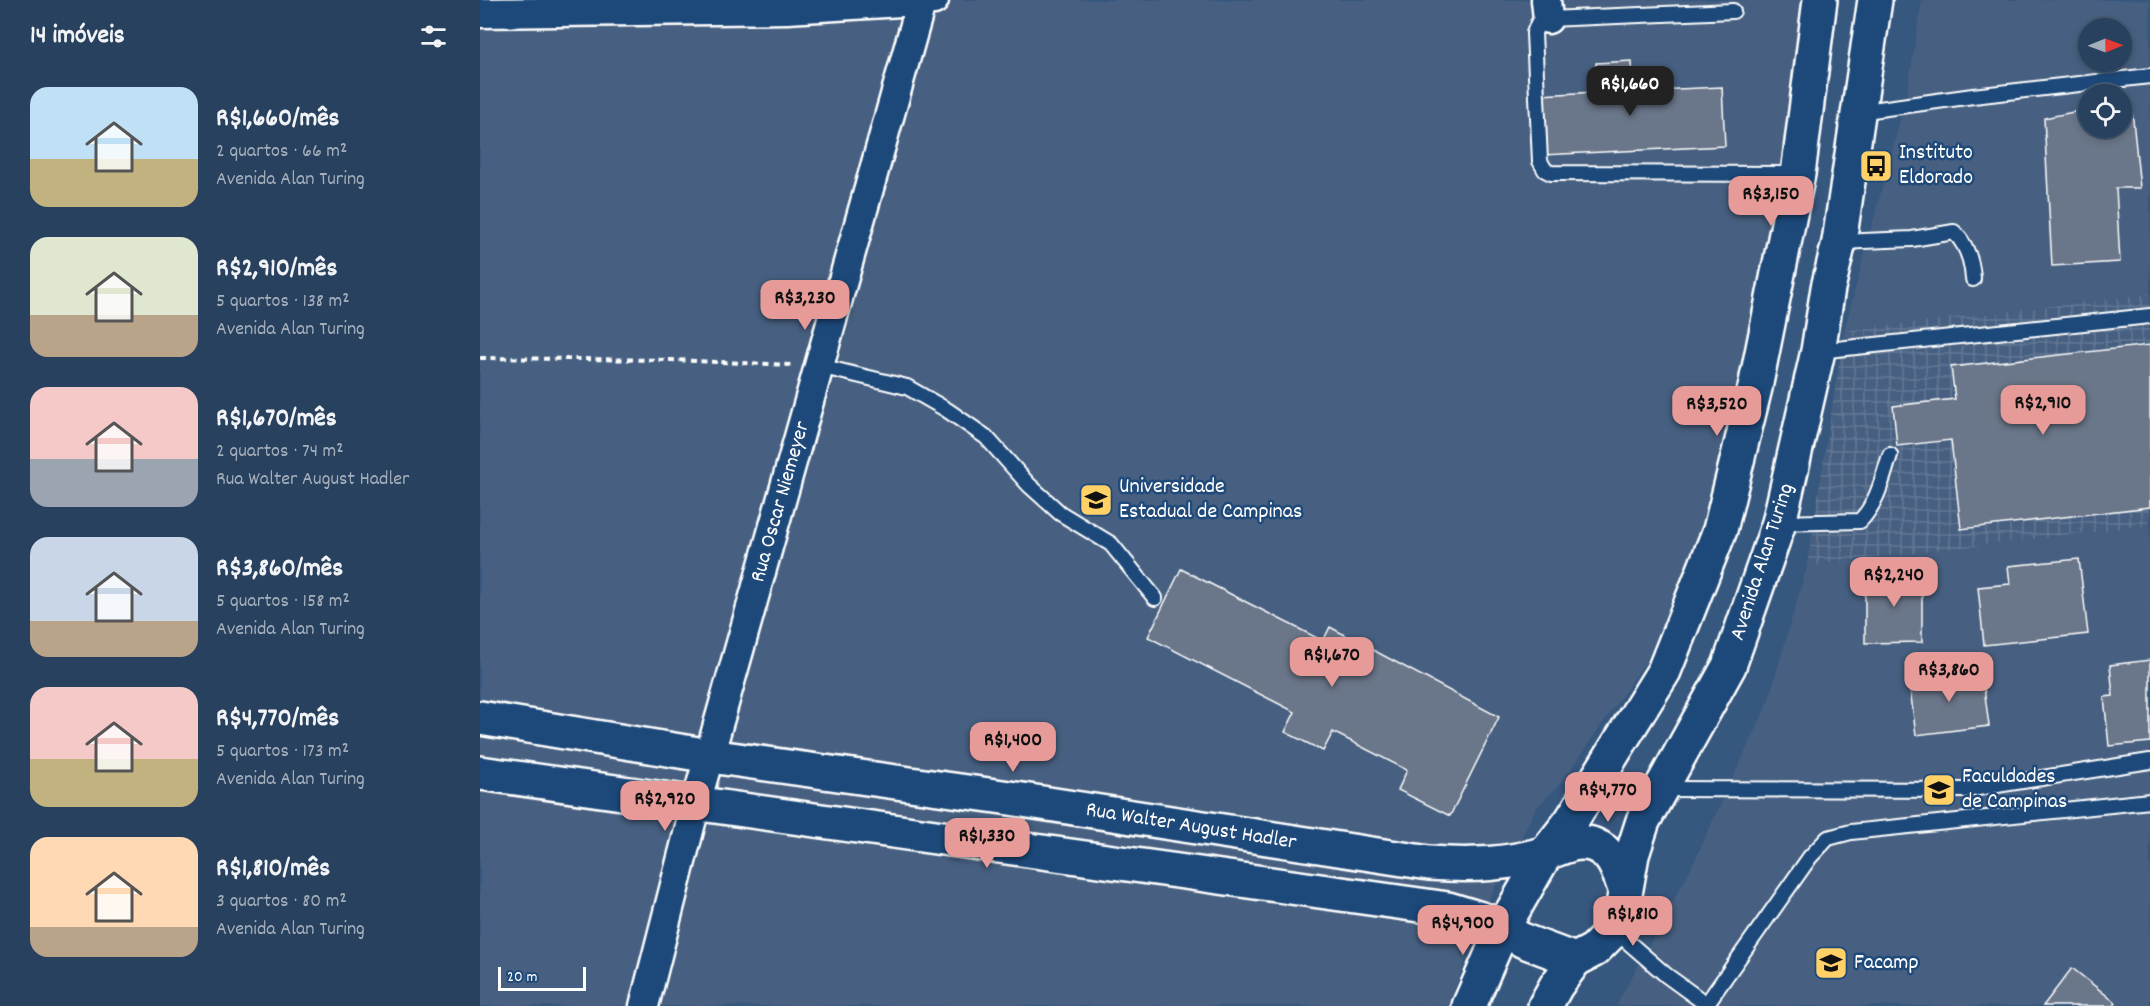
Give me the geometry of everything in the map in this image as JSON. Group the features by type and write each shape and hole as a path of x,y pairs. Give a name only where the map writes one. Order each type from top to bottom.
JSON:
{"street":[{"path":"480,13 787,9 926,0"},
{"name":"Rua Oscar Niemeyer","path":"644,1006 696,803 819,366 926,0"},
{"path":"1469,1006 1504,927 1546,853 1576,814 1664,671 1720,530 1755,388 1797,174 1820,0"},
{"name":"Avenida Alan Turing","path":"1625,889 1632,855 1644,821 1729,666 1779,523 1818,351 1828,288 1839,242 1875,0"},
{"path":"1809,78 1816,102 1790,273 1796,288 1808,294 1828,288"},
{"name":"Rua Walter August Hadler","path":"480,718 710,756 1003,797 1429,863 1492,865 1546,853"},
{"name":"Rua Walter August Hadler","path":"480,773 1448,909 1504,927"},
{"path":"1114,861 1119,816"},
{"path":"1545,1006 1575,960 1594,950 1614,930 1622,911 1625,889 1612,858 1607,852 1593,844 1580,842 1546,853"},
{"path":"1504,927 1524,941 1575,960"}],"lane":[{"path":"1733,11 1547,10 1534,33 1540,161 1545,170 1551,173 1797,174"},
{"path":"1858,112 1973,96 2150,76"},
{"path":"1839,242 1912,239 1954,232 1962,240 1972,262 1973,279"},
{"path":"1818,351 2150,316"},
{"path":"819,366 908,387 986,436 1029,485 1060,513 1110,544 1155,598"},
{"path":"1779,523 1860,521 1868,513 1881,484 1890,454"},
{"path":"1661,789 1965,790 2150,761"},
{"path":"1614,930 1666,975 1706,1005 1810,857 1828,838 1851,832 2150,801"}],"path":[{"path":"480,358 671,360 819,366"}],"shaded area":[{"name":"Universidade Estadual de Campinas","path":"480,0 1808,0 1795,96 1774,208 1732,420 1705,524 1646,661 1562,782 1537,807 1488,901 1448,1006 480,1006"},
{"path":"1922,0 2150,0 2150,294 1844,331 1907,94"},
{"path":"2150,294 2150,525 1807,566 1844,331"},
{"name":"Faculdades de Campinas","path":"2150,525 2150,1006 1616,1006 1688,874 1767,705 1807,566"}],"building":[{"path":"1632,61 1633,91 1722,87 1725,146 1542,155 1539,95 1597,92 1596,63"},
{"path":"2132,110 2140,188 2116,188 2120,262 2052,266 2044,118 2078,111 2078,138 2132,138"},
{"path":"2150,345 2150,507 1961,529 1951,440 1897,446 1893,406 1955,399 1951,367"},
{"path":"2079,559 2088,634 1984,645 1978,587 2010,584 2008,566"},
{"path":"1181,569 1323,641 1330,627 1499,717 1450,816 1398,790 1407,770 1333,732 1323,751 1285,732 1295,712 1148,637"},
{"path":"1922,573 1922,642 1865,643 1865,574"},
{"path":"2150,660 2150,742 2109,746 2104,697 2113,696 2110,665"},
{"path":"1982,672 1989,726 1916,735 1909,681"},
{"path":"2072,968 2116,1003 2114,1006 2043,1006"}],"place":[{"name":"Instituto Eldorado","path":"1876,166"},
{"name":"Universidade Estadual de Campinas","path":"1096,500"},
{"name":"Faculdades de Campinas","path":"1939,790"},
{"name":"Facamp","path":"1831,963"}]}
